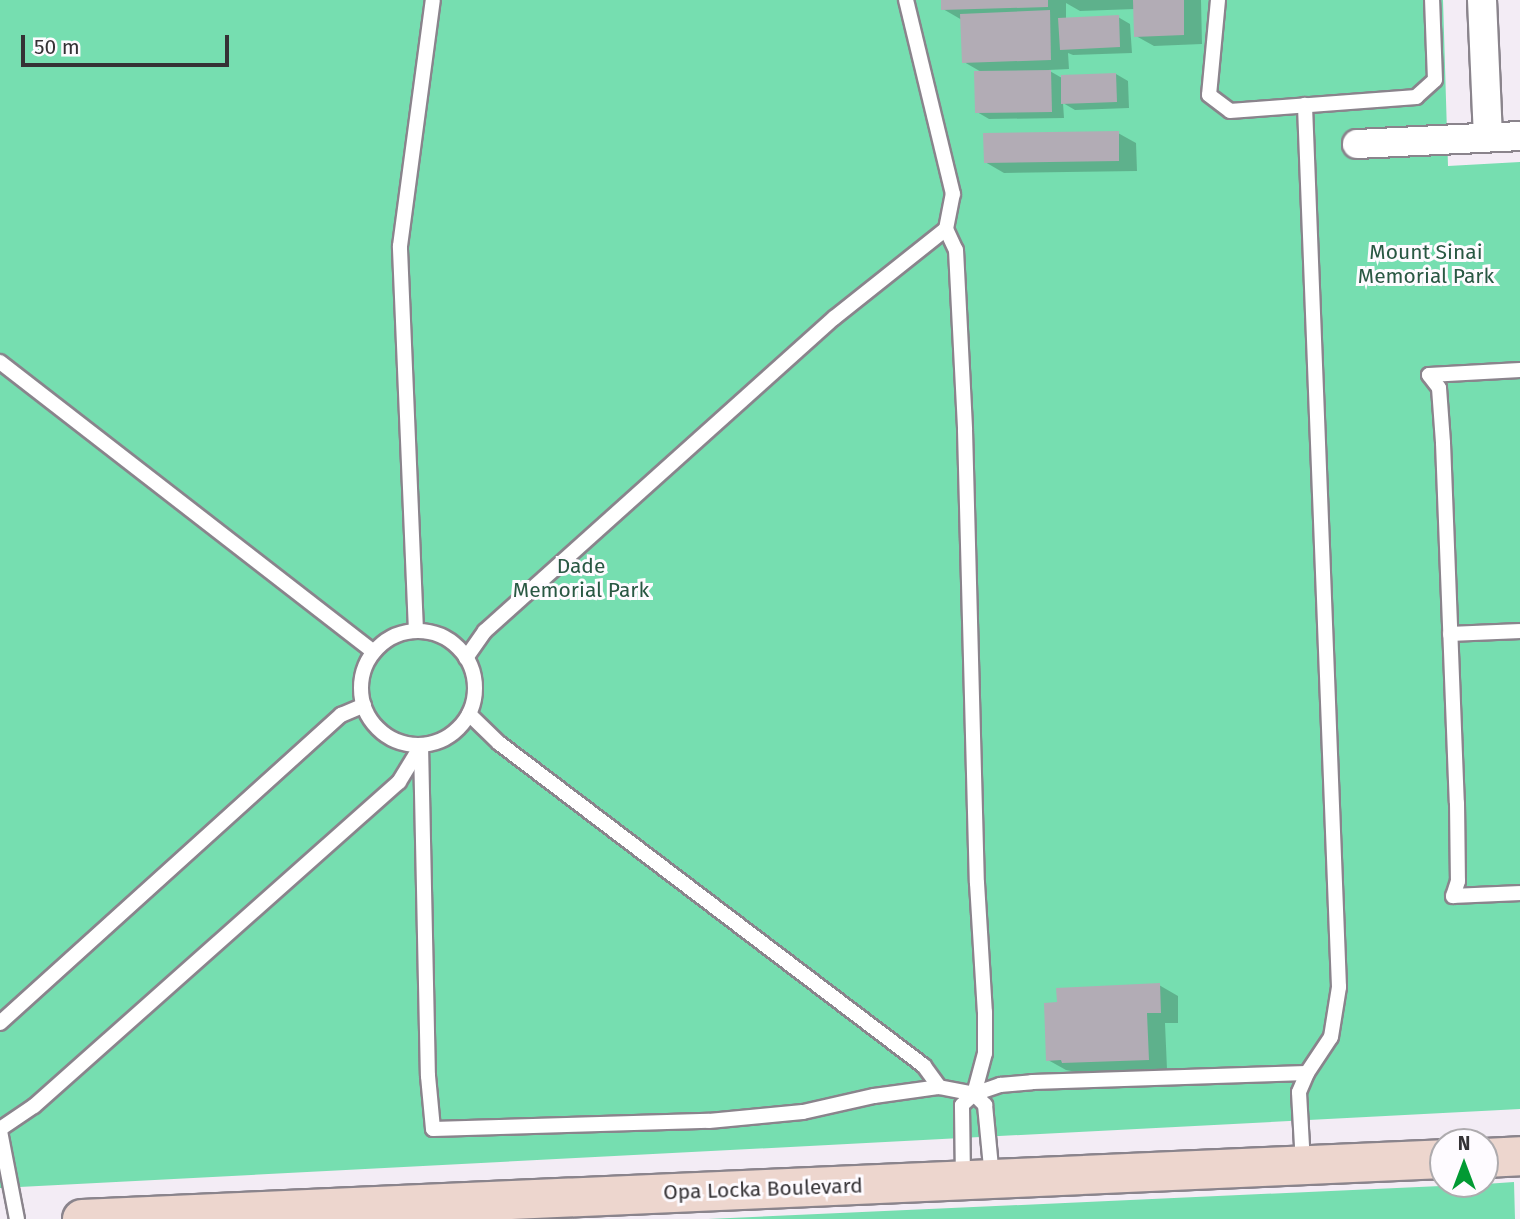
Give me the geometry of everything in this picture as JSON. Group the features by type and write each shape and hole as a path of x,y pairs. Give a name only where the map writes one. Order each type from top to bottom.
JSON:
{"main road":[{"path":"1499,1157 1520,1156"},
{"name":"Opa Locka Boulevard","path":"82,1219 1429,1160"}],"street":[{"path":"1482,0 1488,137"},
{"path":"1357,144 1520,136"}],"lane":[{"path":"416,631 400,246 433,0"},
{"path":"906,0 953,194 946,229 956,250 957,264 966,456 977,883 985,1012 985,1053 974,1094"},
{"path":"1218,0 1209,95 1230,111 1416,97 1435,80 1432,0"},
{"path":"1303,1165 1298,1092 1331,1037 1339,987 1305,105"},
{"path":"466,658 485,631 834,318 946,229"},
{"path":"0,362 374,652"},
{"path":"1520,370 1429,375 1439,388 1450,634 1458,868 1458,881 1452,896 1520,893"},
{"path":"416,631 444,639 466,658 474,676 475,696 469,714 457,730 440,741 421,745 402,743 386,735 372,722 364,705 361,687 365,668 374,652 393,638 416,631"},
{"path":"1450,634 1520,632"},
{"path":"0,1023 341,715 364,705"},
{"path":"469,714 499,743 924,1066 939,1087"},
{"path":"421,745 428,1076 433,1129 709,1121 803,1112 874,1096 939,1087 974,1094 985,1105 977,1180"},
{"path":"17,1219 0,1130 34,1106 399,782 421,745"},
{"path":"977,1180 962,1105 974,1094 1000,1085 1307,1073"}],"green space":[{"name":"Dade Memorial Park","path":"0,0 1443,0 1448,166 1520,162 1520,1109 0,1188"},
{"path":"1514,1182 1515,1219 708,1219 1429,1187 1429,1198 1499,1198 1499,1183"}],"building":[{"path":"941,0 1048,0 1048,7 941,10"},
{"path":"1133,0 1184,0 1184,35 1134,37"},
{"path":"1050,10 1051,60 962,63 960,14"},
{"path":"1119,15 1120,47 1060,50 1058,18"},
{"path":"1051,70 1052,112 975,113 974,71"},
{"path":"1116,73 1117,102 1061,104 1061,75"},
{"path":"1119,131 1119,161 984,163 983,133"},
{"path":"1160,983 1161,1013 1147,1013 1149,1060 1062,1063 1061,1060 1046,1061 1044,1003 1057,1002 1056,988"}],"park label":[{"name":"Mount Sinai Memorial Park","path":"1426,264"}]}
